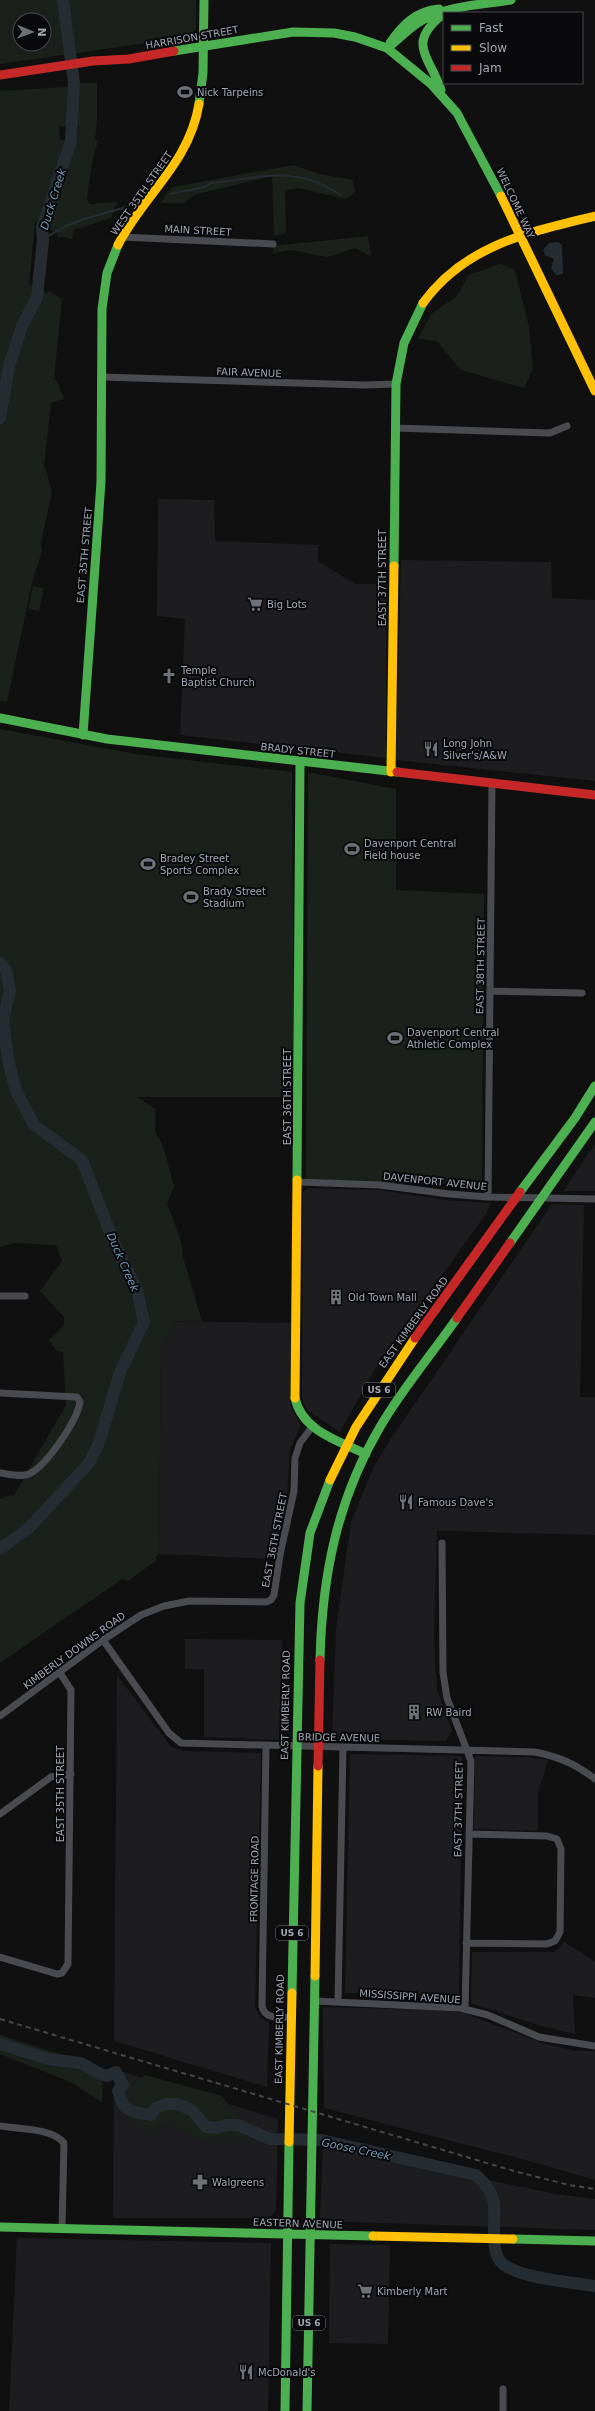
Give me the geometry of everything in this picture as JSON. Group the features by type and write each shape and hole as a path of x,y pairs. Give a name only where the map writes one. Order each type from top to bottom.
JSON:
{"main road":[{"name":"WEST 35TH STREET","path":"101,377 105,286 114,252 122,237 171,172 187,144 200,100 204,45 204,0"},
{"path":"387,48 400,30 417,15 437,9 447,11 511,0"},
{"path":"443,14 426,28 424,48 428,65 439,81 443,97"},
{"name":"HARRISON STREET","path":"0,75 93,61 129,59 261,36 312,32 355,37 387,48"},
{"name":"WELCOME WAY","path":"387,48 431,84 457,113 472,139 520,235 595,391"},
{"path":"520,235 595,216"},
{"name":"EAST 37TH STREET","path":"391,772 396,384 402,348 414,316 442,278 476,253 520,235"},
{"name":"EAST 35TH STREET","path":"83,735 101,482 101,377"},
{"name":"BRADY STREET","path":"0,718 83,735 595,795"},
{"name":"EAST 36TH STREET","path":"300,761 296,1399 300,1412 312,1427 366,1454"},
{"name":"EAST KIMBERLY ROAD","path":"285,2411 295,1746 298,1631 306,1554 314,1522 325,1489 346,1443 382,1385 575,1118 595,1086"},
{"name":"US 6","path":"307,2411 312,2234 312,2122 318,1747 321,1625 327,1566 342,1507 366,1454 384,1422 595,1122"},
{"name":"EASTERN AVENUE","path":"0,2226 595,2241"}],"street":[{"name":"MAIN STREET","path":"122,237 273,244"},
{"name":"FAIR AVENUE","path":"101,377 357,385 396,384"},
{"path":"395,428 550,433 567,426"},
{"name":"EAST 38TH STREET","path":"488,1197 492,783"},
{"path":"490,991 582,993"},
{"name":"DAVENPORT AVENUE","path":"298,1182 380,1185 449,1194 488,1197 595,1199"},
{"path":"0,1296 25,1296"},
{"path":"0,1392 77,1397 80,1404 53,1451 31,1473 25,1475 0,1473"},
{"name":"EAST 36TH STREET","path":"164,1606 189,1601 266,1602 274,1598 294,1491 295,1458 300,1443 312,1427"},
{"name":"EAST 37TH STREET","path":"442,1543 443,1672 447,1698 471,1761 465,2009"},
{"name":"KIMBERLY DOWNS ROAD","path":"0,1716 103,1640 141,1615 164,1606"},
{"name":"BRIDGE AVENUE","path":"103,1640 174,1739 190,1744 535,1752 560,1757 579,1766 595,1779"},
{"name":"EAST 35TH STREET","path":"0,1957 45,1972 62,1973 68,1964 70,1920 72,1690 60,1673"},
{"name":"FRONTAGE ROAD","path":"266,1746 263,2012 268,2016 291,2017"},
{"path":"338,2002 343,1747"},
{"path":"0,1814 51,1777 71,1774"},
{"path":"466,1943 547,1944 555,1941 560,1932 561,1849 557,1839 547,1836 469,1834"},
{"name":"MISSISSIPPI AVENUE","path":"314,2001 428,2005 465,2009 488,2015 539,2038 595,2046"},
{"path":"0,2126 36,2132 59,2138 64,2143 62,2228"},
{"path":"503,2389 503,2411"}],"shaded area":[{"path":"0,0 196,0 196,29 189,37 0,64"},
{"path":"80,83 97,83 97,122 95,140 98,140 92,163 87,200 90,204 117,202 111,218 74,230 72,240 63,236 59,238 56,232 35,222 29,284 47,294 49,291 62,299 54,379 57,381 64,399 51,403 44,465 52,491 41,543 42,551 32,583 7,702 0,701 0,91 80,86","holes":["59,126 79,126 77,140 60,140"]},
{"path":"294,165 320,174 353,180 355,192 346,199 298,188 285,190 286,233 274,236 272,176 194,195 184,203 160,203 172,187"},
{"path":"368,236 371,256 355,248 327,257 292,250 273,253 274,246"},
{"path":"558,242 562,245 563,274 556,275 551,268 554,259 545,255 543,250 549,243"},
{"path":"500,264 515,270 529,327 533,369 524,388 461,370 436,341 418,339 431,314 456,297 469,275"},
{"path":"158,499 214,500 215,541 318,545 318,561 355,584 386,584 386,758 180,735 185,619 157,616"},
{"path":"401,560 551,562 552,598 595,600 595,781 396,760"},
{"path":"33,586 44,588 39,611 28,609"},
{"path":"0,729 136,754 292,772 294,1097 137,1097 155,1109 155,1131 164,1148 174,1187 167,1203 180,1236 182,1254 202,1321 175,1321 172,1331 161,1346 159,1554 155,1557 157,1560 128,1581 122,1579 0,1663 0,1499 10,1495 13,1497 66,1405 63,1352 57,1351 49,1340 64,1326 64,1317 40,1291 62,1261 56,1245 15,1243 0,1247"},
{"name":"Davenport Central Athletic Complex","path":"308,772 396,789 396,890 484,894 482,1184 306,1183"},
{"path":"595,1144 595,1191 563,1191"},
{"path":"307,1188 379,1190 446,1200 491,1203 486,1214 376,1367 340,1432 307,1410 302,1399 303,1192"},
{"path":"552,1204 584,1205 580,1397 595,1397 595,1535 437,1531 434,1638 437,1690 452,1731 446,1741 332,1739 336,1629 351,1522 373,1468 390,1440"},
{"path":"161,1321 291,1323 290,1404 301,1425 290,1450 287,1496 273,1559 159,1554"},
{"path":"185,1639 282,1640 279,1740 204,1737 204,1669 185,1669"},
{"path":"117,1675 171,1747 183,1751 261,1753 255,2008 262,2019 269,2023 267,2087 114,2041"},
{"path":"350,1754 462,1756 459,1995 345,1993"},
{"path":"475,1756 526,1757 548,1760 538,1794 538,1831 474,1829"},
{"path":"564,1942 595,1962 595,1998 573,1995 575,2034 541,2026 471,2003 472,1952 555,1952"},
{"path":"323,2007 437,2010 464,2013 542,2043 577,2051 595,2051 595,2180 522,2159 324,2108"},
{"path":"0,2035 103,2068 102,2103 73,2083 0,2054"},
{"path":"114,2069 278,2119 276,2210 271,2216 261,2218 113,2218"},
{"path":"145,2075 222,2096 238,2118 246,2138 223,2138 203,2141 170,2122 146,2132 119,2111 134,2084"},
{"path":"323,2142 417,2165 555,2194 595,2199 595,2230 320,2221"},
{"path":"17,2238 271,2243 268,2411 9,2411"},
{"path":"330,2244 390,2245 388,2344 329,2343"}],"waterway":[{"name":"Duck Creek","path":"0,418 9,366 22,326 37,297 43,240 42,228 71,141 74,83 63,0"},
{"path":"170,194 205,187 211,183 262,176 293,176 308,179 324,185 341,195"},
{"path":"43,240 73,223 127,207"},
{"name":"Duck Creek","path":"0,963 6,970 10,991 3,1020 8,1060 16,1091 34,1125 82,1160 114,1243 137,1290 144,1322 120,1372 99,1443 89,1463 29,1528 0,1549"},
{"name":"Goose Creek","path":"0,2044 48,2059 81,2063 100,2074 107,2076 116,2072 123,2085 118,2091 122,2103 133,2112 151,2115 156,2108 166,2104 177,2104 192,2110 206,2127 217,2128 226,2125 238,2125 270,2139 321,2140 476,2175 487,2188 493,2199 496,2252 503,2264 511,2269 534,2276 595,2286"}],"railway":[{"path":"0,2019 514,2171 569,2185 595,2189"}],"traffic: fast":[{"path":"199,104 203,73 204,0"},
{"path":"387,48 412,27 431,16 465,6 511,0"},
{"path":"390,43 399,30 410,20 423,13 439,9"},
{"path":"441,90 423,49 423,40 434,22 443,14"},
{"path":"174,51 293,32 334,33 355,37 387,48 431,84 457,113 501,196"},
{"path":"83,735 101,482 102,309 107,273 118,245"},
{"path":"394,566 396,384 404,343 423,303"},
{"path":"0,718 107,739 397,772"},
{"path":"297,1180 300,761"},
{"path":"520,1192 575,1118 595,1086"},
{"path":"510,1243 595,1122"},
{"path":"320,1660 324,1598 329,1569 335,1539 353,1482 380,1427 407,1385 457,1318"},
{"path":"295,1398 305,1419 313,1427 323,1434 366,1454"},
{"path":"292,1993 300,1603 310,1533 330,1480"},
{"path":"307,2411 315,1976"},
{"path":"285,2411 289,2142"},
{"path":"0,2227 373,2236"},
{"path":"513,2239 595,2241"}],"traffic: slow":[{"path":"118,245 140,210 176,162 194,125 199,104"},
{"path":"501,196 595,391"},
{"path":"423,303 440,283 458,267 478,254 523,235 595,216"},
{"path":"391,772 394,566"},
{"path":"295,1398 297,1180"},
{"path":"330,1480 356,1427 415,1338"},
{"path":"315,1976 318,1766"},
{"path":"289,2142 292,1993"},
{"path":"373,2236 513,2239"}],"traffic: jam":[{"path":"0,75 93,61 129,59 174,51"},
{"path":"397,772 595,795"},
{"path":"415,1338 520,1192"},
{"path":"457,1318 510,1243"},
{"path":"318,1766 320,1660"}],"place":[{"name":"Nick Tarpeins","path":"185,92"},
{"name":"Big Lots","path":"255,604"},
{"name":"Temple Baptist Church","path":"169,676"},
{"name":"Long John Silver's/A&W","path":"431,749"},
{"name":"Davenport Central Field house","path":"352,849"},
{"name":"Bradey Street Sports Complex","path":"148,864"},
{"name":"Brady Street Stadium","path":"191,897"},
{"name":"Davenport Central Athletic Complex","path":"395,1038"},
{"name":"Old Town Mall","path":"336,1297"},
{"name":"Famous Dave's","path":"406,1502"},
{"name":"RW Baird","path":"414,1712"},
{"name":"Walgreens","path":"200,2182"},
{"name":"Kimberly Mart","path":"365,2291"},
{"name":"McDonald's","path":"246,2372"}]}
